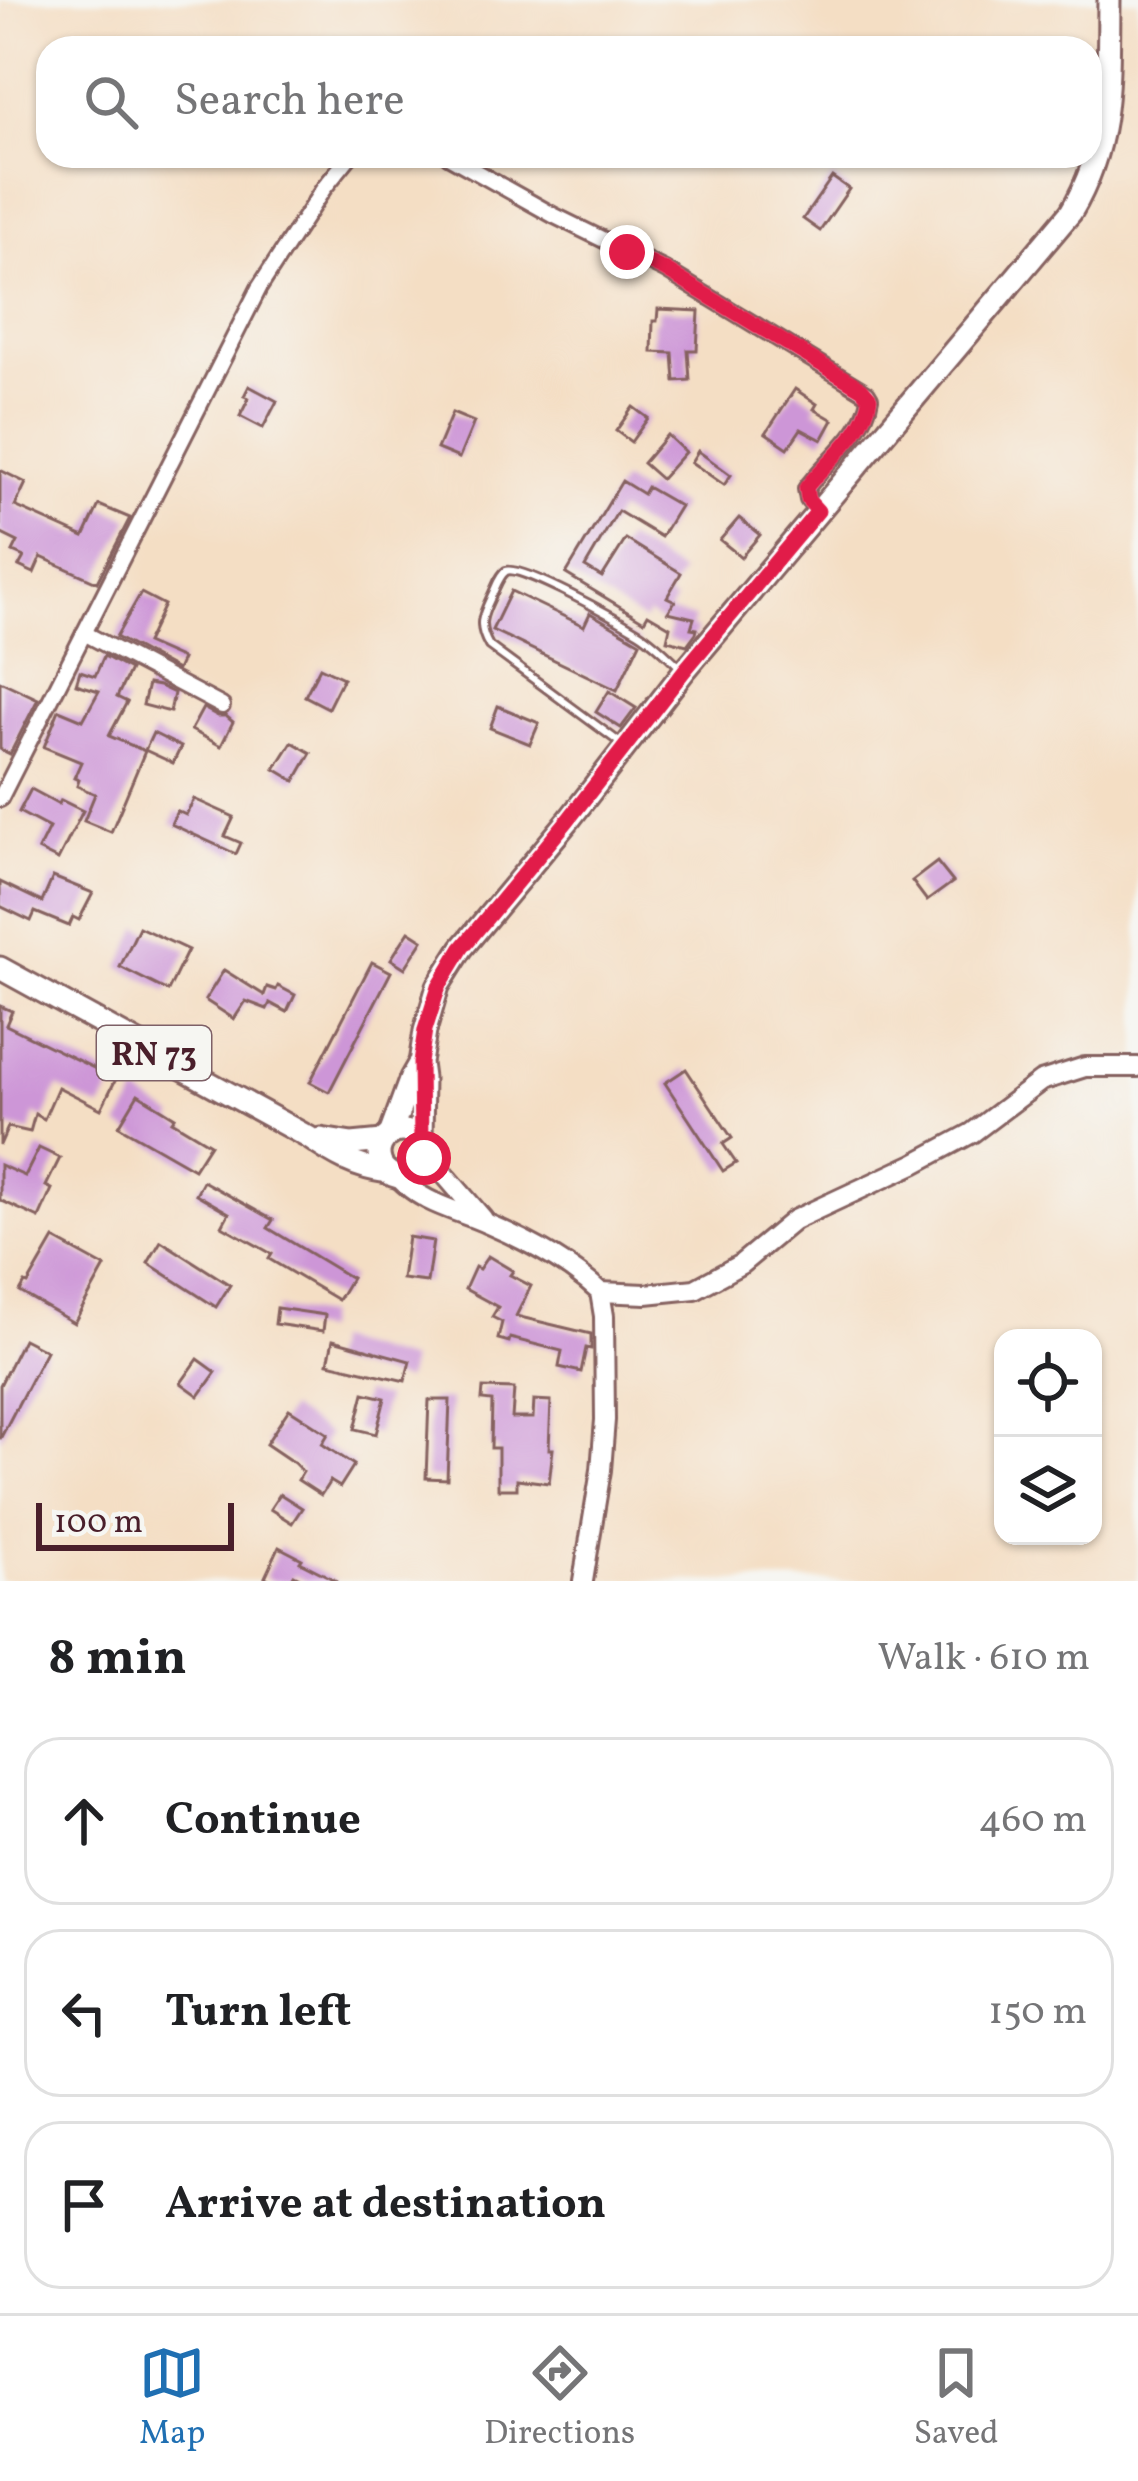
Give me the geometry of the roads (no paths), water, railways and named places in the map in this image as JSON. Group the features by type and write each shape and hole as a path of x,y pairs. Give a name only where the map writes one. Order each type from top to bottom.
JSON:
{"main road":[{"path":"1102,135 1109,0"},
{"path":"393,1174 414,1174 423,1149 420,1063 432,1004 462,948 684,671 1047,244 1081,196 1091,168"},
{"name":"RN 73","path":"0,968 333,1154 358,1167 393,1174"},
{"path":"420,1063 380,1158 393,1174 427,1201 486,1223 558,1259 600,1292 646,1294 695,1289 741,1264 794,1220 972,1132 1041,1081 1085,1067 1138,1067"},
{"path":"387,1138 406,1132 486,1223"},
{"name":"RN 73","path":"308,1137 352,1144 387,1138"},
{"path":"583,1581 605,1420 600,1292"}],"street":[{"path":"0,799 259,288 340,168"},
{"path":"469,168 665,270 867,393 868,410 858,427 806,488 808,500 818,511"},
{"path":"84,633 222,706"}],"lane":[{"path":"626,747 489,646 481,631 482,620 502,574 521,571 567,592 642,634 684,671"}]}
